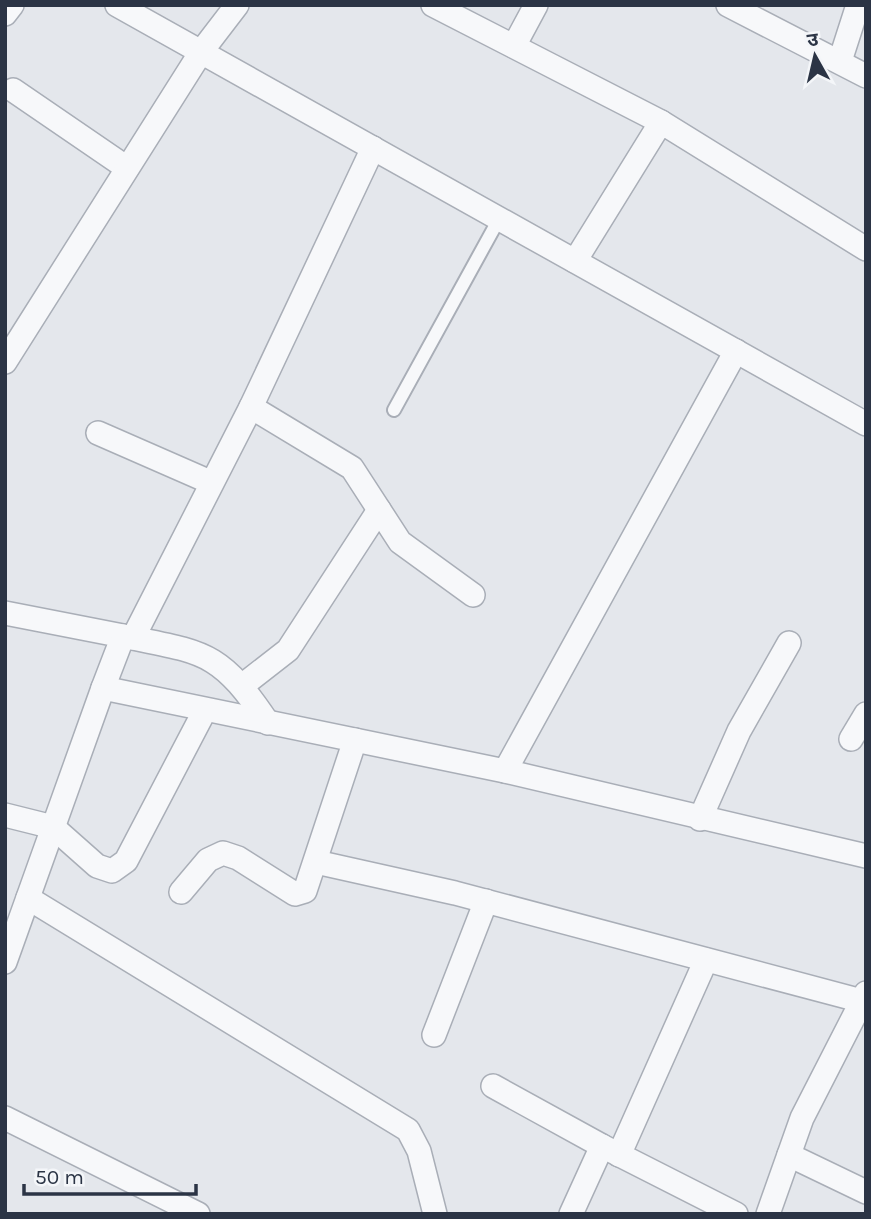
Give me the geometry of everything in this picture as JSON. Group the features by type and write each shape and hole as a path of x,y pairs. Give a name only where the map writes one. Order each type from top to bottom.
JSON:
{"street":[{"path":"5,15 12,5"},
{"path":"117,5 866,424"},
{"path":"5,362 201,52 237,5"},
{"path":"433,5 661,122 866,249"},
{"path":"514,46 536,5"},
{"path":"728,5 866,76"},
{"path":"839,61 858,5"},
{"path":"8,91 127,168"},
{"path":"575,261 661,122"},
{"path":"5,962 103,688 128,636 251,407 373,148"},
{"path":"505,771 736,351"},
{"path":"251,407 352,468 400,542 473,595"},
{"path":"98,433 211,482"},
{"path":"243,685 288,650 379,510"},
{"path":"5,613 196,651 227,669 243,685 268,723"},
{"path":"700,819 739,731 789,643"},
{"path":"103,688 505,771 866,856"},
{"path":"5,815 54,827 97,866 112,871 120,868 205,710"},
{"path":"851,739 866,714"},
{"path":"181,892 215,855 223,853 238,858 295,894 305,891 355,740"},
{"path":"316,862 486,901 706,960 864,997 802,1118 768,1214"},
{"path":"28,898 408,1130 419,1151 435,1214"},
{"path":"434,1035 486,901"},
{"path":"571,1214 611,1151 706,960"},
{"path":"493,1086 611,1151 736,1214"},
{"path":"5,1118 198,1214"},
{"path":"789,1155 866,1192"}],"lane":[{"path":"394,410 499,219"}]}
